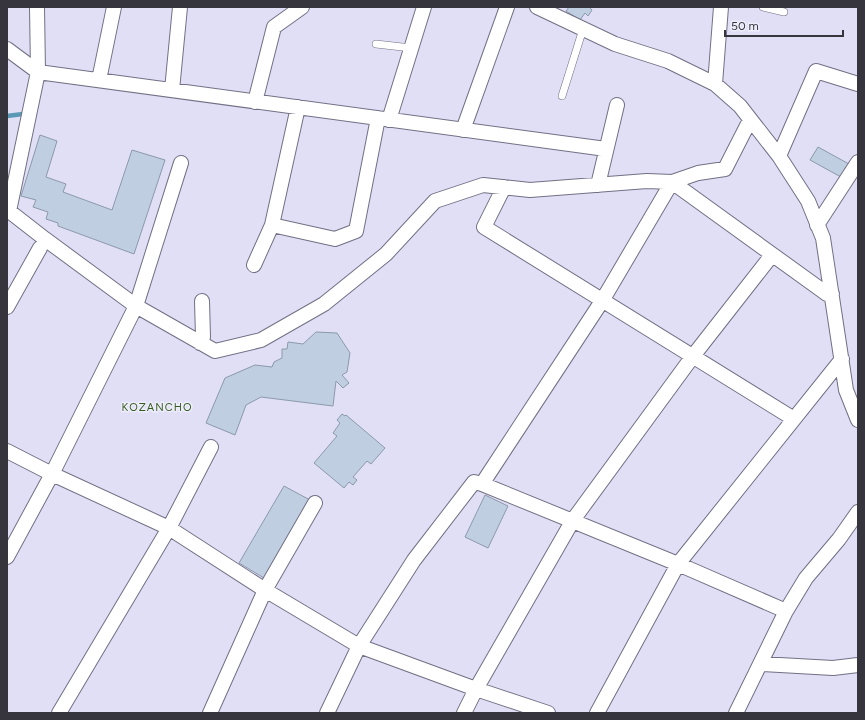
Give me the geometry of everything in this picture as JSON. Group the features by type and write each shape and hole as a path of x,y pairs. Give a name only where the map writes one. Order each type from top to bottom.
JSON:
{"street":[{"path":"37,7 38,72 8,211 136,306 215,351 261,340 324,304 386,254 435,201 483,185 530,190 647,180 672,182 698,173 725,168 750,120"},
{"path":"99,80 114,7"},
{"path":"172,90 180,7"},
{"path":"254,102 274,27 302,7"},
{"path":"272,225 335,239 356,230 383,119 411,48 424,7"},
{"path":"464,130 507,7"},
{"path":"537,7 555,11 583,29 615,44 668,61 715,84 740,106 778,156 808,201 823,238 846,390 858,420"},
{"path":"715,84 721,7"},
{"path":"7,49 38,72 606,149"},
{"path":"778,156 816,71 858,84"},
{"path":"598,185 617,105"},
{"path":"254,265 272,225 298,107"},
{"path":"818,225 858,162"},
{"path":"7,557 52,474 136,306 181,163"},
{"path":"672,182 827,294 832,294"},
{"path":"482,484 602,301 672,182"},
{"path":"504,188 484,227 794,419"},
{"path":"7,307 40,248"},
{"path":"464,713 476,689 573,520 693,356 772,255"},
{"path":"200,343 203,337 202,301"},
{"path":"597,713 678,564 842,359"},
{"path":"60,713 169,528 211,447"},
{"path":"7,451 52,474 169,528 265,590 359,646 476,689 548,713"},
{"path":"328,713 359,646 414,560 474,482 573,520 786,611"},
{"path":"210,713 265,590 315,503"},
{"path":"736,713 786,611 806,578 834,545 858,512"},
{"path":"761,664 833,668 858,665"}],"lane":[{"path":"763,7 784,12"},
{"path":"562,96 583,29"},
{"path":"376,44 411,48"}],"building":[{"path":"569,7 589,7 592,10 588,16 585,13 580,20 566,11"},
{"path":"40,135 57,141 46,177 66,184 63,192 112,210 132,150 165,160 134,254 58,226 58,223 46,219 48,212 33,207 36,200 21,196"},
{"path":"818,147 849,164 841,177 810,160"},
{"path":"316,332 337,333 350,353 347,372 342,375 349,383 343,388 336,381 333,406 261,397 246,405 235,435 206,423 225,378 255,365 272,367 274,362 282,358 282,349 287,349 288,342 303,344"},
{"path":"342,414 345,416 346,415 385,448 371,464 367,461 353,477 357,480 353,485 349,482 344,488 314,463 337,436 333,433 340,423 337,420"},
{"path":"284,486 310,500 264,578 239,563"},
{"path":"485,495 508,506 488,548 465,537"}],"waterway":[{"path":"7,116 23,114"}],"district":[{"name":"KOZANCHO","path":"157,407"}]}
